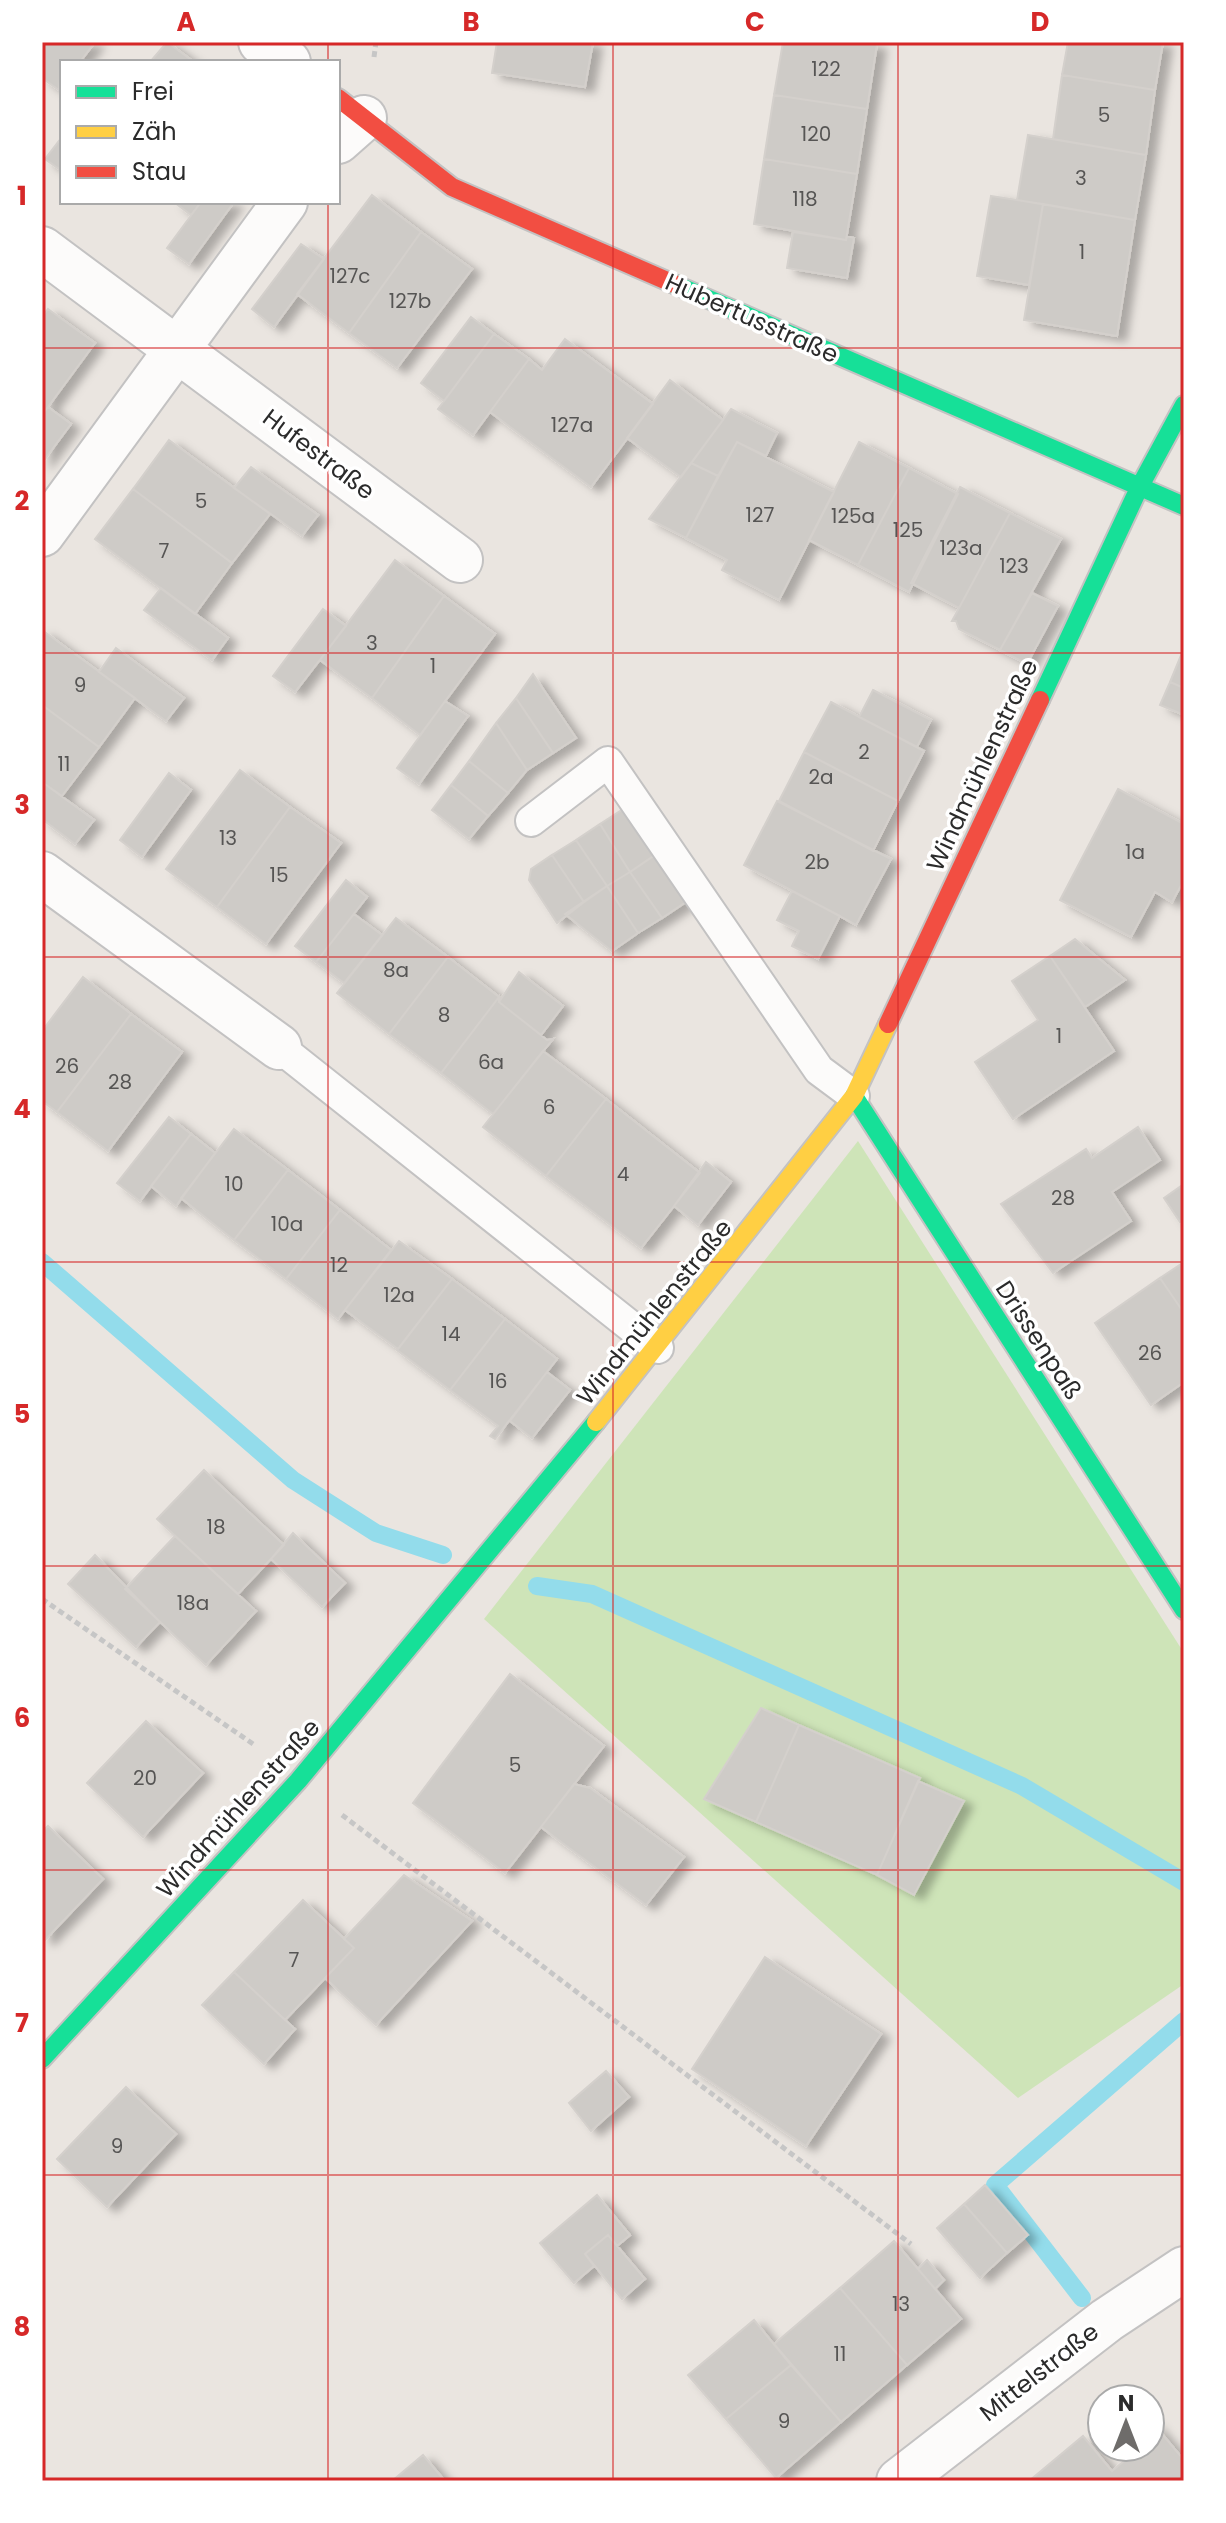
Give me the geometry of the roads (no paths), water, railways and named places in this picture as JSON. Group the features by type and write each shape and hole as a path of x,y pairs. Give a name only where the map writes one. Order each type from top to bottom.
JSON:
{"street":[{"path":"261,42 285,60"},
{"name":"Hubertusstraße","path":"347,119 452,187 1184,506"},
{"path":"42,534 284,204"},
{"name":"Hufestraße","path":"42,249 460,560"},
{"name":"Windmühlenstraße","path":"42,2059 298,1781 658,1348 854,1096 1139,488 1184,405"},
{"path":"42,874 279,1047"},
{"name":"Drissenpaß","path":"854,1096 1184,1610"},
{"name":"Mittelstraße","path":"899,2481 1107,2320 1184,2269"}],"lane":[{"path":"531,821 608,762 819,1070 854,1096"},
{"path":"279,1047 658,1348"}],"waterway":[{"path":"42,1262 293,1480 376,1533 443,1555"},
{"path":"537,1586 592,1594 1022,1786 1184,1882"},
{"path":"1082,2298 995,2185 1184,2021"}]}
